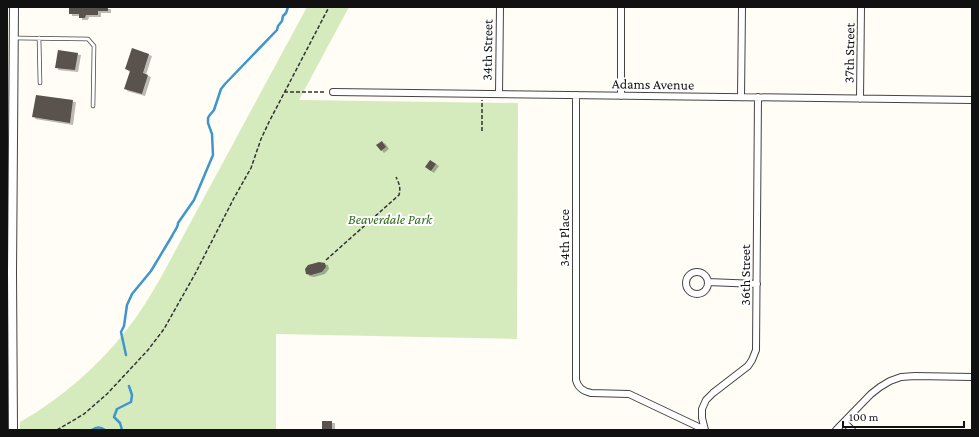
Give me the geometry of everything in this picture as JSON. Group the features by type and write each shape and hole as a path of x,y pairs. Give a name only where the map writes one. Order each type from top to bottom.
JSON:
{"street":[{"path":"13,430 10,380 10,88 14,38 14,7"},
{"name":"34th Street","path":"498,94 500,7"},
{"path":"621,7 621,96"},
{"path":"741,97 742,7"},
{"name":"37th Street","path":"860,99 861,7"},
{"name":"Adams Avenue","path":"333,92 972,100"},
{"name":"34th Place","path":"576,95 577,384 585,392 629,394 705,430"},
{"name":"36th Street","path":"705,430 702,418 702,409 706,400 748,366 756,350 758,97"},
{"path":"708,282 757,284"},
{"path":"836,430 875,390 890,381 901,377 915,376 972,377"},
{"path":"844,422 852,430"}],"lane":[{"path":"14,38 88,39 94,46 93,106"},
{"path":"39,38 40,83"}],"path":[{"path":"57,430 84,414 107,394 148,350 164,328 192,281 251,168 261,139 329,7"},
{"path":"284,92 333,92"},
{"path":"482,94 482,131"},
{"path":"326,260 399,195 400,185 396,177"}],"green space":[{"name":"Beaverdale Park","path":"307,7 349,7 299,100 518,103 517,339 276,334 276,430 20,430 20,422 51,403 92,368 117,342 141,310 160,279"}],"building":[{"path":"69,7 108,7 108,11 98,11 98,15 86,15 85,18 79,18 79,14 69,14"},
{"path":"132,48 149,54 143,73 148,75 142,94 124,89 130,71 125,69"},
{"path":"58,50 78,53 75,70 55,68"},
{"path":"36,95 73,100 70,123 32,117"},
{"path":"382,141 386,147 381,151 376,145"},
{"path":"430,160 436,164 431,171 425,167"},
{"path":"319,262 325,263 326,267 322,272 311,275 306,274 305,269 308,265"},
{"path":"322,421 332,421 332,430 322,430"}],"waterway":[{"path":"126,355 121,332 124,326 127,305 132,294 151,271 177,228 178,223 194,200 213,155 212,134 208,123 208,118 214,110 221,89 277,30 288,7"},
{"path":"122,430 120,423 114,417 117,409 131,402 132,395 129,386"},
{"path":"92,430 95,428 102,428 105,430"}]}
